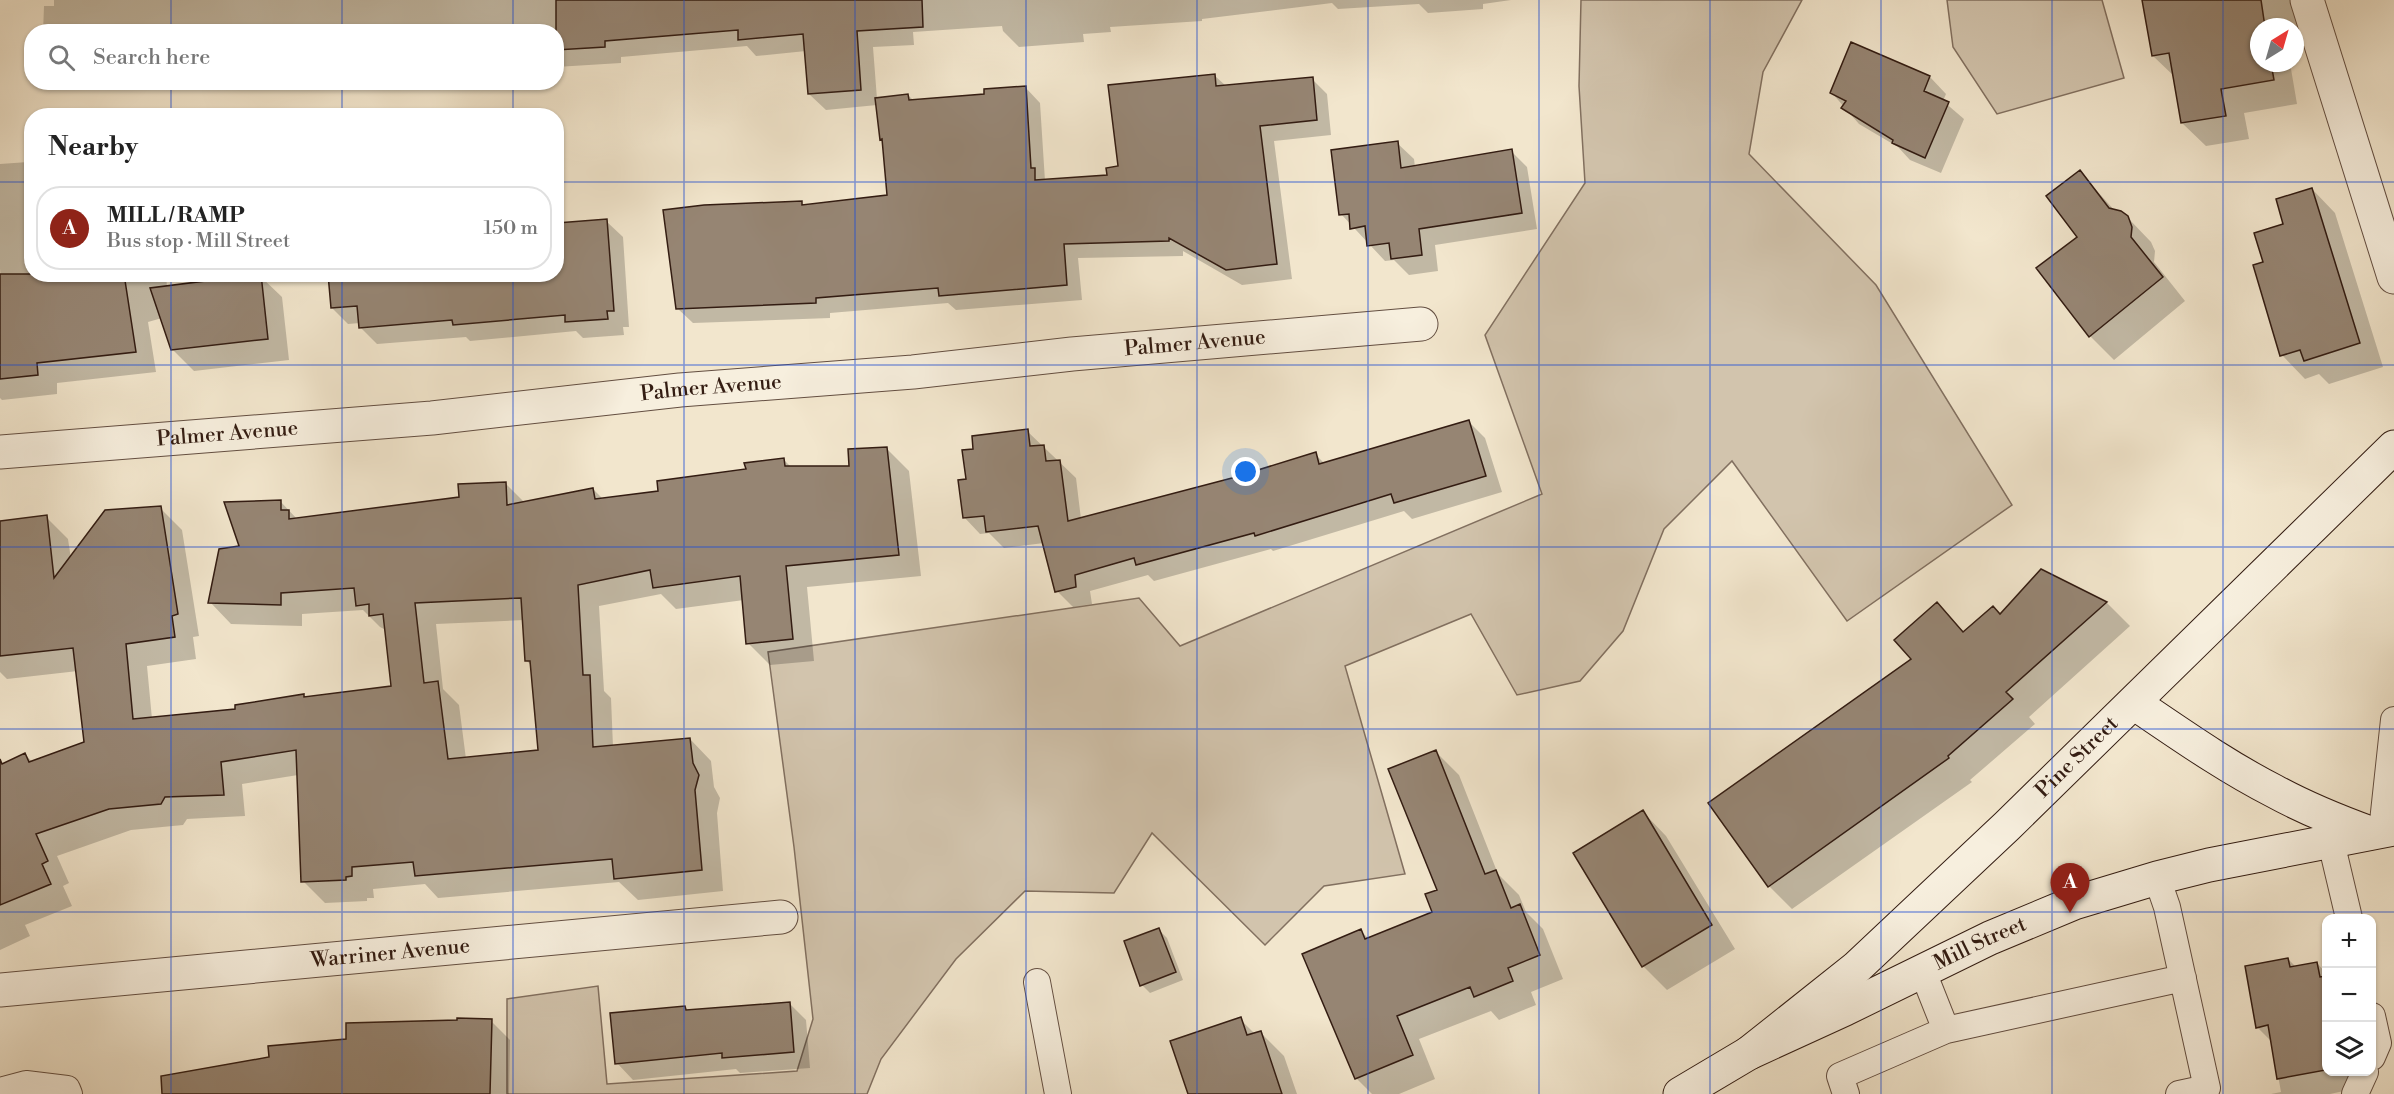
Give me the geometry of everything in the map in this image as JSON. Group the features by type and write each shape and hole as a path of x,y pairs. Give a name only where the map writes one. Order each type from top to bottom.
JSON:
{"street":[{"path":"2307,0 2394,278"},
{"name":"Palmer Avenue","path":"0,453 432,418 680,390 903,373 1072,354 1421,324"},
{"name":"Pine Street","path":"1749,1053 1856,968 2134,704 2394,447"},
{"path":"2134,704 2224,763 2272,791 2321,814 2382,831"},
{"name":"Mill Street","path":"1680,1094 1749,1053 2033,919 2074,903 2157,878 2261,854 2382,831"},
{"name":"Warriner Avenue","path":"0,990 781,917"}],"lane":[{"path":"2382,831 2394,720"},
{"path":"2331,842 2348,914"},
{"path":"2157,878 2167,907 2210,1091 2179,1094"},
{"path":"1923,972 1946,1030"},
{"path":"1846,1094 1840,1076 1946,1030 2183,978"},
{"path":"1037,982 1058,1094"},
{"path":"2355,1094 2363,1076"},
{"path":"0,1091 67,1089 69,1094"}],"shaded area":[{"path":"1581,0 1802,0 1763,72 1749,154 1876,285 2012,505 1847,621 1732,461 1664,529 1623,631 1580,681 1517,695 1471,614 1345,666 1405,874 1324,886 1265,945 1152,833 1114,893 1025,891 956,959 881,1059 867,1094 507,1094 507,999 598,986 607,1084 797,1071 813,1019 794,847 768,652 1139,598 1180,646 1542,494 1485,335 1585,183 1579,86"},
{"path":"1947,0 2102,0 2124,78 1997,114 1953,47"}],"building":[{"path":"556,0 922,0 923,27 857,31 861,90 808,94 803,34 738,40 738,30 605,41 605,47 564,50 564,24 556,24"},
{"path":"2142,0 2261,0 2264,18 2250,18 2250,72 2273,72 2274,80 2221,89 2226,116 2181,123 2169,53 2152,56"},
{"path":"1851,42 1930,76 1924,91 1949,102 1925,158 1892,143 1893,140 1841,108 1846,101 1830,93"},
{"path":"1215,74 1216,86 1313,77 1317,120 1260,126 1277,264 1226,270 1169,238 1169,241 1064,244 1067,285 939,296 938,288 816,298 816,303 676,309 663,210 704,205 802,201 802,205 887,195 882,139 880,140 875,98 908,94 909,100 984,94 984,89 1026,86 1031,168 1035,168 1035,180 1107,175 1106,168 1118,166 1108,85"},
{"path":"1398,141 1401,168 1512,149 1522,213 1419,229 1422,255 1391,259 1389,243 1367,246 1365,226 1350,229 1349,214 1339,215 1331,150"},
{"path":"2080,170 2109,208 2121,211 2128,216 2132,227 2131,237 2163,277 2089,337 2036,268 2077,237 2046,196"},
{"path":"2312,188 2360,343 2304,361 2300,350 2280,356 2253,265 2263,262 2254,233 2283,224 2276,199"},
{"path":"607,219 614,311 607,311 608,319 565,322 565,315 453,325 452,320 359,328 357,306 331,308 329,282 564,282 564,222"},
{"path":"0,274 24,274 24,282 125,282 136,352 37,363 38,375 0,379"},
{"path":"198,282 262,282 268,339 171,350 150,288"},
{"path":"1469,420 1486,476 1394,503 1391,494 1255,536 1254,533 1136,565 1134,558 1075,575 1076,587 1055,592 1038,526 986,532 984,516 963,518 958,480 966,479 962,450 973,449 972,436 1028,429 1030,446 1044,445 1046,461 1060,460 1068,521 1232,478 1316,452 1319,464"},
{"path":"887,447 899,555 786,566 793,639 746,644 740,576 653,588 650,570 578,585 583,675 590,675 593,747 690,738 693,763 699,775 695,790 702,870 614,879 612,859 415,876 413,862 352,867 352,876 346,877 346,880 301,882 296,750 221,762 224,795 165,797 161,804 109,809 36,834 48,861 42,864 51,884 0,905 0,759 2,764 25,753 29,762 84,742 73,648 0,656 0,521 47,515 54,578 105,510 161,506 178,614 172,616 175,637 126,644 133,719 235,709 235,705 304,694 304,697 391,686 383,614 369,616 369,604 356,606 354,588 281,593 281,605 208,603 219,549 239,546 224,502 281,500 281,510 289,510 289,519 459,497 458,484 506,482 507,505 593,488 595,499 658,491 657,481 746,469 744,463 784,458 785,466 849,466 848,449","holes":["521,598 525,661 530,661 538,750 448,759 438,681 424,683 415,603"]},
{"path":"2041,569 2107,602 2006,692 2013,699 1948,756 1949,758 1768,887 1708,803 1911,659 1894,640 1937,602 1963,632 1993,606 2000,614"},
{"path":"1436,750 1485,874 1496,870 1511,908 1520,904 1540,955 1508,968 1513,981 1474,997 1470,987 1397,1016 1413,1055 1355,1079 1302,954 1361,929 1365,939 1432,912 1425,894 1437,890 1388,769"},
{"path":"1643,810 1712,925 1642,967 1573,853"},
{"path":"1159,928 1176,972 1140,986 1124,941"},
{"path":"2288,958 2290,967 2317,962 2320,977 2322,977 2322,1071 2277,1079 2268,1025 2256,1028 2245,966"},
{"path":"790,1002 794,1052 722,1058 722,1053 615,1064 610,1013 685,1006 686,1010"},
{"path":"1241,1017 1247,1035 1261,1031 1282,1094 1188,1094 1170,1041"},
{"path":"457,1018 492,1019 490,1094 162,1094 161,1076 269,1057 268,1046 346,1039 346,1023 457,1020"}],"place":[{"name":"MILL / RAMP","path":"2070,913"}]}
